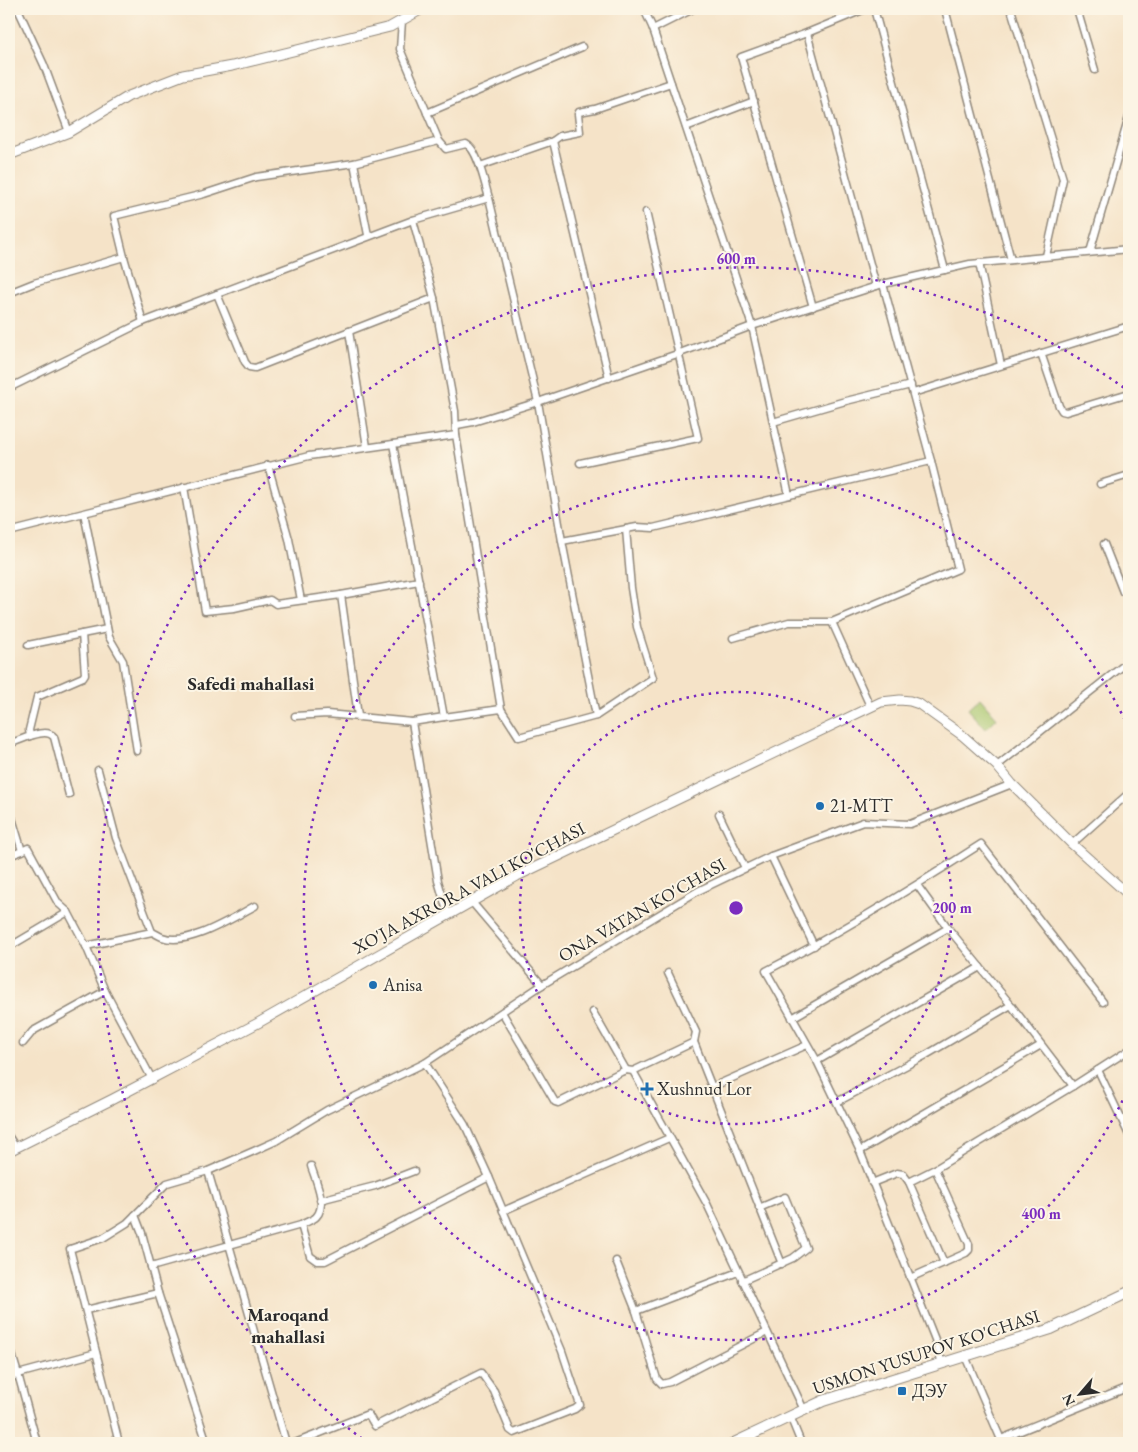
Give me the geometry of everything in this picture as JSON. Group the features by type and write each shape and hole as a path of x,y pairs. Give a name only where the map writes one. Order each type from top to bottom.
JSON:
{"main road":[{"name":"USMON YUSUPOV KO'CHASI","path":"734,1443 824,1401 1051,1329 1129,1292"}],"street":[{"path":"18,9 44,65 69,132"},
{"path":"9,155 69,132 129,96 183,75 232,66 390,27 405,15 422,9"},
{"path":"644,9 653,29 752,326 789,495"},
{"path":"653,29 693,9"},
{"path":"814,307 741,57 865,9"},
{"path":"874,9 945,270"},
{"path":"945,9 1010,260"},
{"path":"1011,9 1063,179 1046,256"},
{"path":"1076,9 1095,70"},
{"path":"405,15 400,49 439,140 446,148 468,145 480,166 489,198 538,402 562,541 596,716"},
{"path":"807,33 876,286"},
{"path":"428,113 582,46"},
{"path":"480,166 553,141 560,136 580,132 579,112 595,109 671,83"},
{"path":"686,127 754,101"},
{"path":"1090,252 1129,118"},
{"path":"143,322 114,216 204,194 256,177 354,163 439,140"},
{"path":"553,141 609,378"},
{"path":"354,163 368,235"},
{"path":"9,388 143,322 368,235 489,198"},
{"path":"580,464 698,438 680,353 646,212"},
{"path":"413,220 434,298 457,425 456,435 501,709 519,737 596,716 653,678 637,627 631,588 626,529"},
{"path":"457,425 538,402 752,326 883,284 979,263 1129,248"},
{"path":"9,292 124,257"},
{"path":"979,263 1001,365"},
{"path":"734,638 789,622 832,622 958,569 883,284"},
{"path":"217,294 246,362 249,367 255,368 434,298"},
{"path":"913,393 1129,326"},
{"path":"349,331 368,447"},
{"path":"1041,353 1058,406 1062,411 1066,412 1129,393"},
{"path":"773,422 911,385"},
{"path":"9,532 268,465 310,456 456,435"},
{"path":"393,444 444,716"},
{"path":"562,541 637,527 653,528 931,461"},
{"path":"268,465 289,539 300,600"},
{"path":"1100,484 1129,475"},
{"path":"184,487 205,611 234,608 270,600 276,604 341,595 419,581"},
{"path":"84,513 109,637 123,661 137,750"},
{"path":"1104,544 1123,592 1129,590"},
{"path":"341,595 358,716"},
{"path":"832,622 870,706"},
{"path":"28,645 107,629"},
{"path":"30,736 29,730 37,697 83,677 85,674 82,634"},
{"path":"997,766 1129,661"},
{"name":"XO'JA AXRORA VALI KO'CHASI","path":"12,1150 258,1023 448,914 540,864 870,706 891,700 910,701 920,704 962,735 997,766 1012,784 1072,844 1129,895"},
{"path":"295,716 326,714 412,722 501,709"},
{"path":"412,722 438,881 448,914"},
{"path":"9,744 30,736 51,734 54,737 69,795"},
{"path":"98,770 116,838 152,932"},
{"name":"ONA VATAN KO'CHASI","path":"86,1310 70,1249 103,1238 127,1223 167,1183 208,1171 276,1140 327,1110 424,1063 542,985 698,891 771,856 863,822 910,824 1012,784"},
{"path":"1072,844 1129,793"},
{"path":"9,808 22,851"},
{"path":"720,814 746,868"},
{"path":"942,1364 860,1151 817,1061 766,971 814,946 981,844 1103,1002"},
{"path":"9,856 28,848 58,903 68,912 86,946 105,991 152,1079"},
{"path":"771,856 814,946"},
{"path":"916,885 1073,1086"},
{"path":"471,902 542,985"},
{"path":"86,946 152,932 164,938 185,938 203,934 254,906"},
{"path":"9,947 68,912"},
{"path":"792,1018 948,928"},
{"path":"817,1061 980,967"},
{"path":"668,973 696,1032 694,1042 782,1264"},
{"path":"23,1043 33,1031 105,991"},
{"path":"837,1102 926,1055 1011,1005"},
{"path":"502,1012 555,1102 558,1103 694,1042"},
{"path":"593,1012 670,1138 706,1204 804,1410"},
{"path":"712,1088 807,1045"},
{"path":"860,1151 1041,1045"},
{"path":"909,1182 935,1169 1129,1050"},
{"path":"295,1443 368,1414 375,1426 481,1373 494,1392 510,1430 514,1433 575,1409 580,1405 562,1351 489,1177 464,1124 424,1063"},
{"path":"1098,1070 1129,1135"},
{"path":"9,1137 12,1150"},
{"path":"503,1211 670,1138"},
{"path":"152,1267 302,1224 316,1218 320,1210 320,1200 311,1166"},
{"path":"910,1278 970,1250 935,1169"},
{"path":"208,1171 286,1443"},
{"path":"320,1200 375,1186 414,1171"},
{"path":"872,1183 897,1173 903,1174 909,1182 944,1263"},
{"path":"302,1224 310,1256 317,1261 325,1261 489,1177"},
{"path":"742,1282 782,1264 806,1248 786,1198 759,1208"},
{"path":"134,1215 142,1233 158,1293 207,1443"},
{"path":"616,1261 636,1311 657,1379 662,1384 670,1382 767,1332"},
{"path":"636,1311 738,1272"},
{"path":"119,1443 86,1310 158,1293"},
{"path":"9,1344 37,1443"},
{"path":"9,1379 18,1374 96,1353"},
{"path":"964,1356 1001,1441 1129,1387"},
{"path":"790,1416 801,1443"}],"green space":[{"path":"980,698 997,718 986,729 968,709"}],"place":[{"name":"21-MTT","path":"820,806"},
{"name":"Anisa","path":"373,985"},
{"name":"Xushnud Lor","path":"647,1089"},
{"name":"ДЭУ","path":"902,1391"}],"district":[{"name":"Safedi mahallasi","path":"251,683"},
{"name":"Maroqand mahallasi","path":"288,1325"}]}
